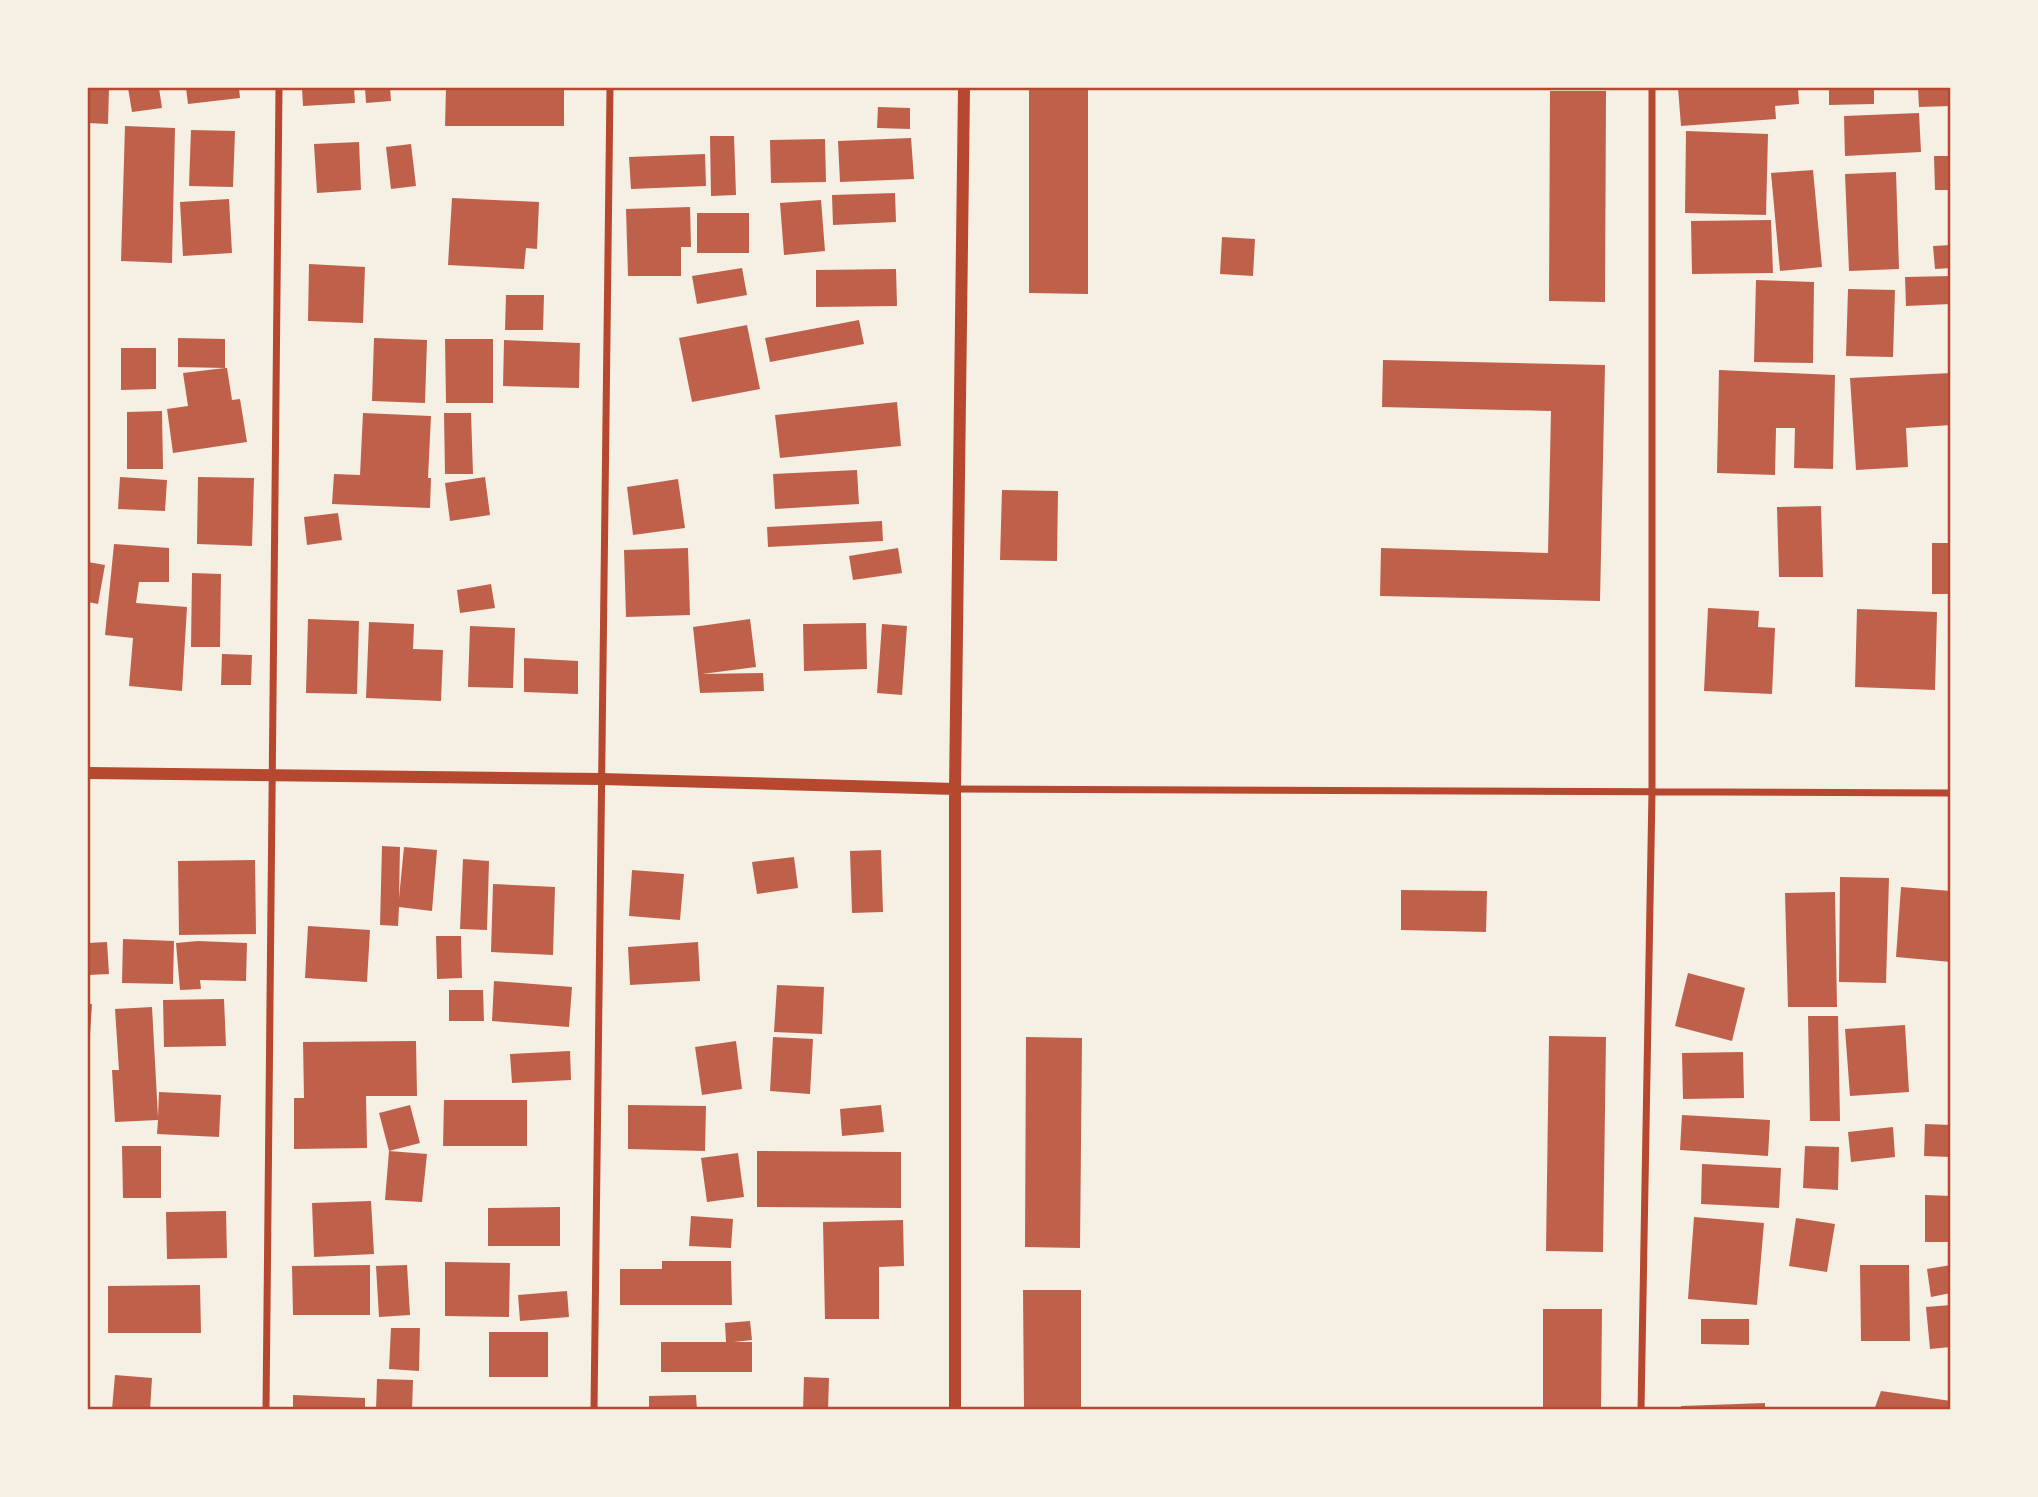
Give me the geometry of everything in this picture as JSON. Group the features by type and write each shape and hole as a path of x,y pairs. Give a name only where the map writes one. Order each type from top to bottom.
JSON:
{"street":[{"path":"266,1409 279,88"},
{"path":"594,1409 610,88"},
{"path":"955,1409 955,789 964,88"},
{"path":"1641,1409 1652,791 1652,88"},
{"path":"88,773 601,779 955,789 1951,793"}],"building":[{"path":"88,88 109,88 108,124 88,123"},
{"path":"128,88 159,88 162,108 132,112"},
{"path":"186,88 239,88 240,98 188,104"},
{"path":"302,88 354,88 355,103 303,106"},
{"path":"365,88 390,88 391,101 366,103"},
{"path":"446,88 564,88 564,126 445,126"},
{"path":"1029,88 1088,88 1088,294 1029,293"},
{"path":"1678,88 1798,88 1799,104 1775,106 1776,119 1681,126"},
{"path":"1829,88 1874,88 1874,104 1829,105"},
{"path":"1918,88 1951,88 1951,106 1919,107"},
{"path":"1550,91 1606,91 1605,302 1549,301"},
{"path":"878,107 910,108 910,129 877,128"},
{"path":"1919,113 1921,152 1845,156 1844,116"},
{"path":"125,126 175,128 172,263 121,261"},
{"path":"191,130 235,131 233,187 189,186"},
{"path":"1686,131 1768,134 1766,215 1685,213"},
{"path":"710,136 734,136 736,195 711,196"},
{"path":"911,138 914,179 840,182 838,141"},
{"path":"825,139 826,182 771,183 770,140"},
{"path":"359,142 361,190 317,193 314,144"},
{"path":"411,144 416,186 391,189 386,147"},
{"path":"705,154 706,186 631,189 629,157"},
{"path":"1934,156 1951,156 1951,190 1935,190"},
{"path":"1813,170 1822,267 1780,271 1771,173"},
{"path":"1896,172 1899,269 1849,271 1845,174"},
{"path":"895,193 896,222 833,225 832,195"},
{"path":"452,198 539,202 537,249 526,248 524,269 448,265"},
{"path":"229,199 232,253 183,256 180,202"},
{"path":"821,200 825,251 784,255 780,203"},
{"path":"690,207 691,247 681,247 681,276 628,276 626,209"},
{"path":"697,213 749,213 749,253 697,253"},
{"path":"1771,220 1773,273 1692,274 1691,221"},
{"path":"1222,237 1255,239 1253,276 1220,274"},
{"path":"1951,245 1951,268 1935,269 1933,246"},
{"path":"309,264 365,267 363,323 308,321"},
{"path":"742,268 747,295 697,304 692,276"},
{"path":"896,269 897,306 816,307 816,270"},
{"path":"1951,276 1951,304 1906,306 1905,277"},
{"path":"1756,280 1814,282 1813,363 1754,362"},
{"path":"1848,289 1895,290 1893,357 1846,356"},
{"path":"506,295 544,295 543,330 505,330"},
{"path":"859,320 864,344 770,362 765,338"},
{"path":"747,325 760,389 692,402 679,338"},
{"path":"178,338 225,339 225,368 178,367"},
{"path":"374,338 427,340 425,403 372,401"},
{"path":"445,339 493,339 493,403 446,403"},
{"path":"504,340 580,343 579,388 503,386"},
{"path":"121,348 156,348 156,389 121,390"},
{"path":"1383,360 1605,365 1600,601 1380,596 1381,548 1548,553 1551,411 1382,407"},
{"path":"227,368 232,400 240,399 247,442 173,453 167,409 188,406 183,373"},
{"path":"1719,370 1835,375 1833,469 1794,468 1795,428 1776,428 1775,475 1717,473"},
{"path":"1951,373 1951,425 1906,428 1908,467 1856,470 1850,378"},
{"path":"897,402 901,446 780,458 775,415"},
{"path":"162,411 163,469 127,469 127,412"},
{"path":"363,413 431,416 428,478 431,478 430,508 332,504 334,474 360,475"},
{"path":"444,413 471,413 473,474 445,474"},
{"path":"857,470 859,504 775,509 773,474"},
{"path":"120,477 167,480 165,511 118,509"},
{"path":"198,477 254,478 252,546 197,544"},
{"path":"485,477 490,515 450,521 445,483"},
{"path":"678,479 685,528 633,535 627,487"},
{"path":"1002,490 1058,491 1057,561 1000,560"},
{"path":"1821,506 1823,577 1779,577 1777,507"},
{"path":"338,513 342,540 307,545 304,517"},
{"path":"882,521 883,541 768,547 767,527"},
{"path":"1932,543 1951,543 1951,594 1932,594"},
{"path":"114,544 169,548 169,582 139,582 136,603 187,607 182,691 129,686 133,638 105,635"},
{"path":"688,548 690,615 626,617 624,550"},
{"path":"898,548 902,573 853,580 849,556"},
{"path":"88,562 105,565 98,604 88,602"},
{"path":"192,573 221,574 220,647 191,647"},
{"path":"491,584 495,608 460,613 457,590"},
{"path":"1708,608 1759,611 1758,627 1775,628 1772,694 1704,691"},
{"path":"1857,609 1937,612 1935,690 1855,687"},
{"path":"308,619 359,621 357,694 306,693"},
{"path":"750,619 756,667 702,674 763,673 764,691 700,693 693,627"},
{"path":"369,622 414,624 413,649 443,650 441,701 366,698"},
{"path":"866,623 867,669 804,671 803,624"},
{"path":"882,624 907,626 902,695 877,693"},
{"path":"470,626 515,628 513,688 468,687"},
{"path":"222,654 252,655 251,685 221,685"},
{"path":"524,658 578,661 578,694 524,692"},
{"path":"382,846 400,847 399,898 404,847 437,850 432,911 399,907 398,926 380,925"},
{"path":"881,850 883,912 852,913 850,851"},
{"path":"794,857 798,888 757,894 752,862"},
{"path":"463,859 489,861 487,930 460,929"},
{"path":"255,860 256,934 179,935 178,861"},
{"path":"632,870 684,874 680,920 629,916"},
{"path":"1840,877 1889,878 1886,983 1839,982"},
{"path":"493,884 555,887 553,955 491,952"},
{"path":"1901,887 1951,891 1951,962 1896,957"},
{"path":"1401,890 1487,891 1486,932 1401,930"},
{"path":"1835,892 1837,1007 1788,1007 1785,893"},
{"path":"308,926 370,930 367,982 305,978"},
{"path":"436,936 461,936 462,978 437,979"},
{"path":"123,939 174,941 173,984 122,983"},
{"path":"107,942 109,974 88,975 88,943"},
{"path":"698,942 700,981 630,985 628,947"},
{"path":"176,943 247,943 246,981 200,980 201,989 180,990"},
{"path":"1688,973 1745,988 1732,1041 1675,1026"},
{"path":"494,981 572,987 569,1027 492,1021"},
{"path":"777,985 824,987 822,1034 774,1032"},
{"path":"449,990 483,990 484,1021 449,1021"},
{"path":"224,999 226,1046 164,1047 163,1000"},
{"path":"88,1004 92,1004 90,1035 88,1035"},
{"path":"152,1007 158,1117 159,1092 221,1095 219,1137 157,1134 158,1120 115,1122 112,1070 119,1070 115,1009"},
{"path":"1808,1016 1838,1016 1840,1121 1810,1121"},
{"path":"1905,1025 1909,1092 1850,1096 1845,1029"},
{"path":"1549,1036 1606,1037 1603,1252 1546,1251"},
{"path":"773,1037 813,1039 810,1094 770,1091"},
{"path":"1026,1037 1082,1038 1080,1248 1025,1247"},
{"path":"416,1041 417,1096 366,1096 367,1148 294,1149 294,1098 304,1098 303,1042"},
{"path":"736,1041 742,1089 702,1095 695,1047"},
{"path":"570,1051 571,1080 512,1083 510,1054"},
{"path":"1743,1052 1744,1098 1683,1099 1682,1053"},
{"path":"444,1100 527,1100 527,1146 443,1146"},
{"path":"410,1105 420,1143 389,1151 379,1113"},
{"path":"628,1105 706,1106 705,1151 628,1149"},
{"path":"881,1105 884,1132 842,1136 840,1109"},
{"path":"1682,1115 1770,1120 1768,1156 1680,1150"},
{"path":"1925,1124 1951,1125 1951,1157 1924,1156"},
{"path":"1893,1127 1895,1157 1851,1162 1848,1132"},
{"path":"122,1146 161,1146 161,1198 123,1198"},
{"path":"1805,1146 1839,1147 1838,1190 1803,1188"},
{"path":"389,1151 427,1154 422,1202 385,1200"},
{"path":"757,1151 901,1152 901,1208 757,1207"},
{"path":"738,1153 744,1197 707,1202 701,1158"},
{"path":"1702,1164 1781,1168 1779,1208 1701,1204"},
{"path":"1925,1195 1951,1196 1951,1242 1925,1242"},
{"path":"371,1201 374,1254 314,1257 312,1203"},
{"path":"560,1207 560,1246 488,1246 488,1208"},
{"path":"226,1211 227,1258 167,1259 166,1212"},
{"path":"691,1216 733,1219 731,1248 689,1246"},
{"path":"1694,1217 1764,1223 1757,1305 1688,1299"},
{"path":"1796,1218 1835,1224 1827,1272 1789,1266"},
{"path":"903,1220 904,1266 879,1267 879,1319 825,1319 823,1222"},
{"path":"662,1261 731,1261 732,1305 620,1305 620,1269 662,1269"},
{"path":"445,1262 510,1263 509,1317 445,1316"},
{"path":"370,1265 370,1315 293,1315 292,1266"},
{"path":"407,1265 410,1315 379,1317 376,1266"},
{"path":"1860,1265 1909,1265 1910,1341 1861,1341"},
{"path":"1951,1265 1951,1293 1931,1297 1927,1269"},
{"path":"200,1285 201,1333 108,1333 108,1286"},
{"path":"1023,1290 1081,1290 1081,1410 1024,1410"},
{"path":"567,1291 569,1317 520,1321 518,1295"},
{"path":"1951,1305 1951,1347 1930,1349 1926,1307"},
{"path":"1543,1309 1602,1309 1601,1410 1543,1410"},
{"path":"1701,1319 1749,1319 1749,1345 1701,1344"},
{"path":"750,1321 752,1340 734,1342 752,1342 752,1372 661,1372 661,1342 726,1342 725,1323"},
{"path":"391,1328 420,1328 419,1371 389,1369"},
{"path":"489,1332 548,1332 548,1377 489,1377"},
{"path":"115,1375 152,1378 150,1410 112,1409"},
{"path":"804,1377 829,1378 828,1410 803,1410"},
{"path":"377,1379 413,1380 412,1410 376,1410"},
{"path":"1881,1391 1951,1401 1951,1410 1874,1410"},
{"path":"293,1395 365,1398 365,1410 293,1410"},
{"path":"696,1395 697,1410 649,1410 649,1396"},
{"path":"1765,1403 1765,1410 1681,1410 1681,1406"}]}
